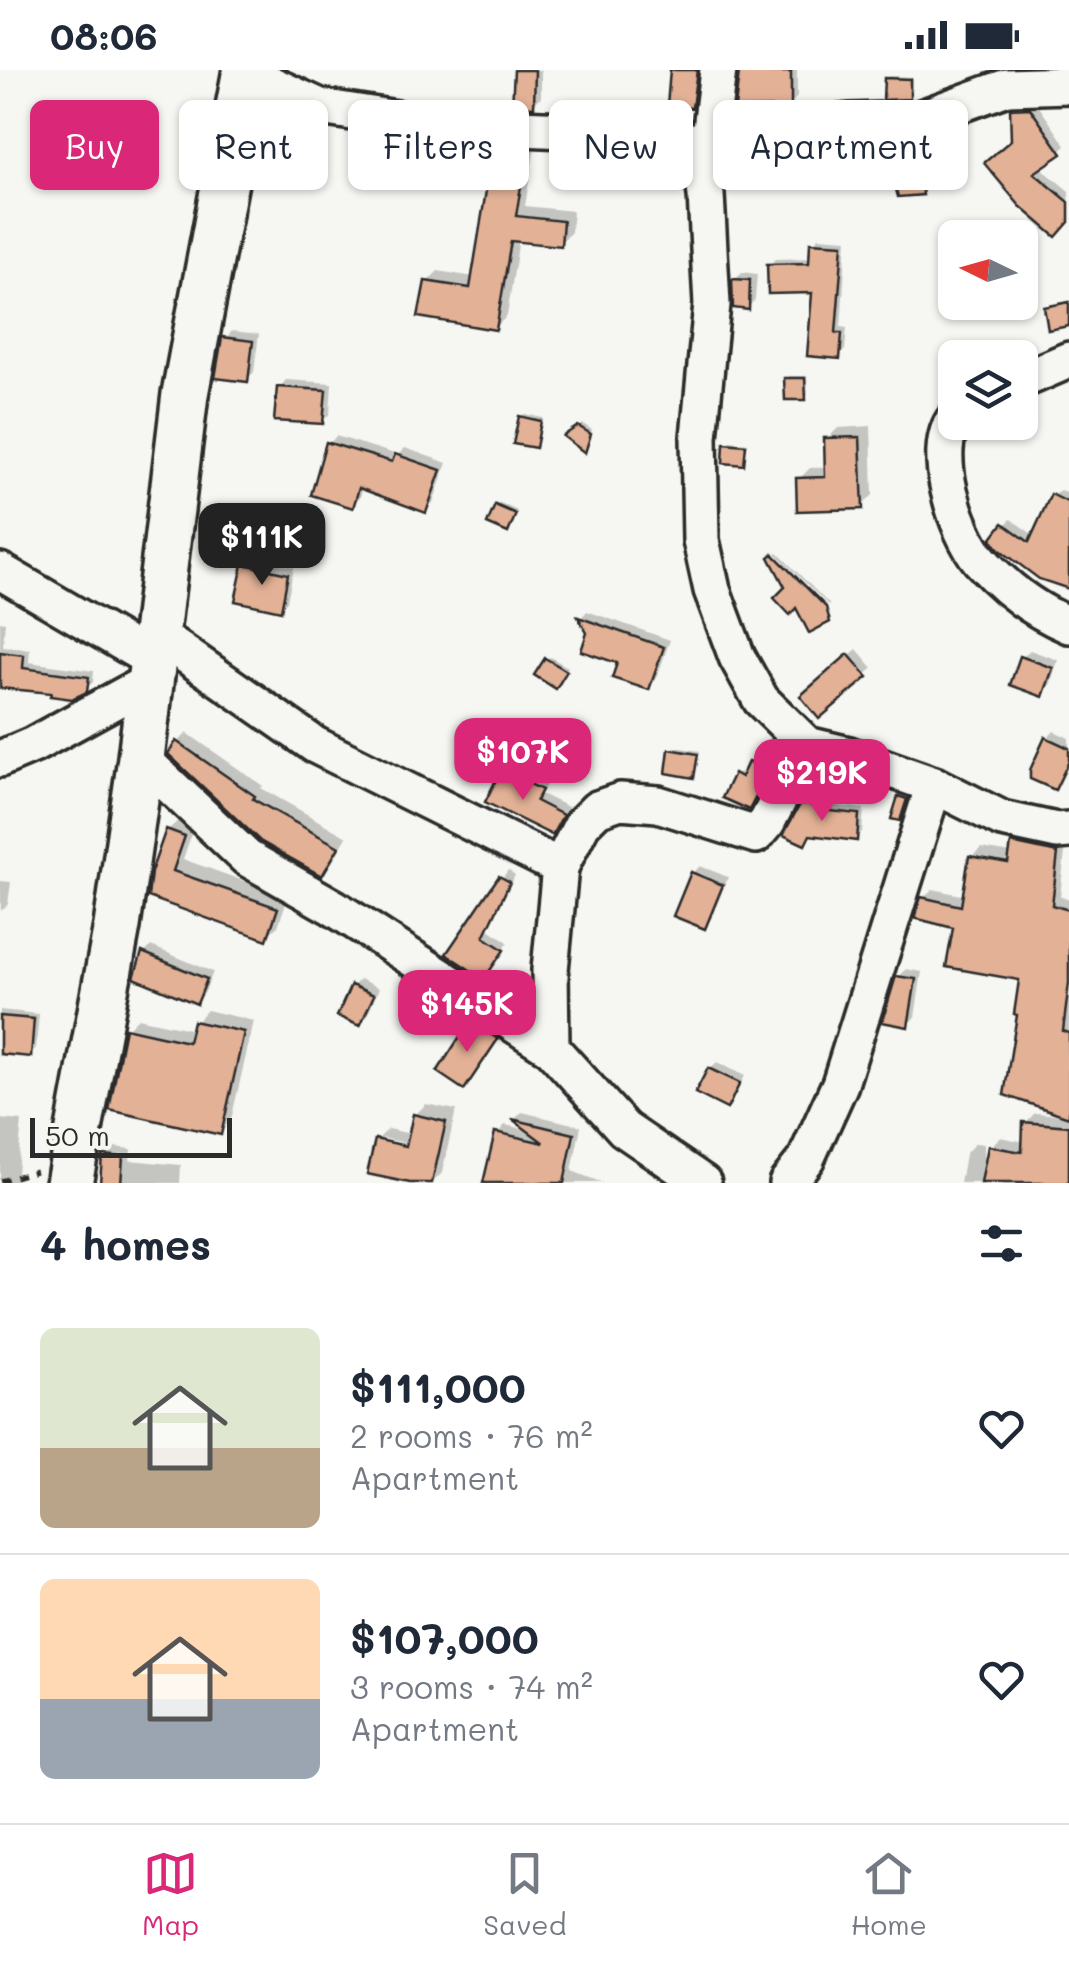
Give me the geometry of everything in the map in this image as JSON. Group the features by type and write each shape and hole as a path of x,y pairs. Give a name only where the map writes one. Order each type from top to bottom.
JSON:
{"main road":[{"path":"69,1183 117,926 185,394 246,71"}],"street":[{"path":"718,70 704,139 712,304 700,437 701,540 712,590 736,657 760,700 807,745 934,784 1002,819 1069,830"},
{"path":"246,71 320,107 374,116 428,124 704,139 851,122 916,120 1007,87 1069,85"},
{"path":"1038,373 1069,360"},
{"path":"946,440 947,484 977,557 1016,595 1069,625"},
{"path":"0,571 315,745 560,868"},
{"path":"0,760 34,745 152,658"},
{"path":"550,1048 551,950 560,868 582,824 598,809 620,801 658,804 756,835 768,822 807,745"},
{"path":"141,758 246,858 333,907 550,1048 624,1129 704,1183"},
{"path":"787,1183 806,1159 840,1084 934,784"}],"building":[{"path":"514,70 535,70 534,107 529,107 529,100 512,100"},
{"path":"670,70 697,70 693,100 668,100"},
{"path":"739,72 791,72 791,100 736,100"},
{"path":"884,78 910,79 910,99 883,100"},
{"path":"1030,108 1062,154 1034,173 1069,202 1069,222 1056,237 1020,206 984,163 1011,140 1010,109"},
{"path":"486,190 520,190 516,216 563,221 561,246 511,241 496,330 418,317 425,281 470,288"},
{"path":"896,190 922,190 923,195 898,197"},
{"path":"810,242 843,244 836,333 842,333 840,359 807,356 812,293 768,294 767,264 809,263"},
{"path":"732,279 750,280 749,310 733,308"},
{"path":"1069,302 1069,326 1048,330 1044,307"},
{"path":"222,337 253,341 248,382 215,378"},
{"path":"784,378 805,378 806,400 785,400"},
{"path":"277,387 326,390 323,424 274,421"},
{"path":"519,416 541,421 536,448 513,444"},
{"path":"578,426 591,434 585,453 563,436"},
{"path":"860,437 863,509 797,511 796,478 825,477 824,438"},
{"path":"326,442 392,462 395,454 441,470 426,513 359,488 353,508 311,495"},
{"path":"724,443 746,445 744,465 723,463"},
{"path":"1051,494 1069,503 1069,589 1039,579 991,539 1003,523 1029,542"},
{"path":"495,505 516,514 508,533 487,524"},
{"path":"773,554 826,607 830,622 809,633 796,608 790,615 774,598 785,587 769,557"},
{"path":"243,564 288,574 281,611 235,601"},
{"path":"578,617 664,647 649,690 612,678 617,663 581,651 587,633"},
{"path":"0,652 24,655 23,668 89,677 87,692 72,699 0,688"},
{"path":"848,654 868,677 819,719 800,696"},
{"path":"1020,656 1053,668 1043,697 1010,685"},
{"path":"545,658 567,671 556,689 534,675"},
{"path":"1045,737 1069,748 1069,761 1055,790 1030,779 1030,770"},
{"path":"176,741 255,796 253,799 339,847 322,876 260,841 168,754"},
{"path":"669,749 698,754 694,778 666,773"},
{"path":"748,762 772,766 749,810 722,798 734,773 741,777"},
{"path":"501,770 542,790 536,801 563,815 552,835 485,802"},
{"path":"898,796 907,799 900,821 891,819"},
{"path":"802,801 821,810 859,814 857,841 810,835 805,845 783,835"},
{"path":"166,829 185,836 173,871 278,908 267,940 148,897 151,872"},
{"path":"1011,843 1058,853 1052,905 1069,910 1069,983 1063,1031 1069,1033 1069,1117 1004,1095 1019,980 946,967 953,928 914,918 921,897 961,906 969,856 1008,863"},
{"path":"691,872 723,885 705,929 673,916"},
{"path":"499,876 510,882 484,937 504,950 484,979 446,954"},
{"path":"142,952 207,979 197,1004 134,978"},
{"path":"896,976 916,979 908,1027 882,1022"},
{"path":"351,985 374,995 360,1026 337,1016"},
{"path":"0,1016 34,1019 31,1057 0,1054"},
{"path":"193,1021 244,1032 221,1135 109,1110 125,1028 188,1042"},
{"path":"470,1021 498,1039 464,1090 437,1072"},
{"path":"708,1068 740,1083 727,1109 695,1093"},
{"path":"413,1114 446,1122 432,1183 410,1183 367,1174 375,1139 406,1146"},
{"path":"512,1119 574,1134 564,1183 483,1183 495,1132 544,1143"},
{"path":"1023,1122 1069,1126 1069,1183 981,1183 988,1146 1022,1152"},
{"path":"102,1155 123,1157 121,1183 100,1183"}]}
